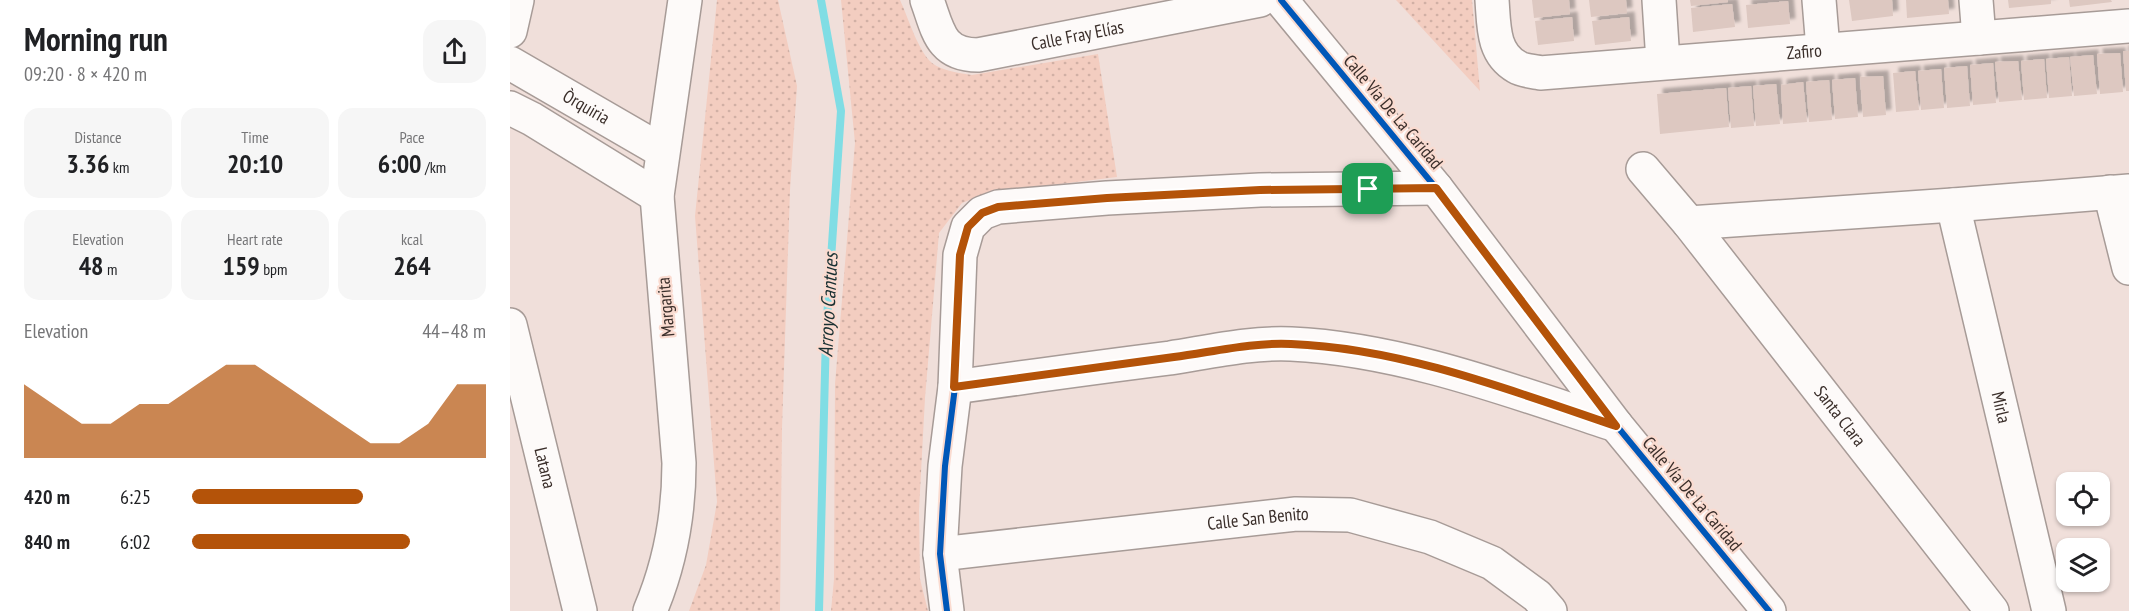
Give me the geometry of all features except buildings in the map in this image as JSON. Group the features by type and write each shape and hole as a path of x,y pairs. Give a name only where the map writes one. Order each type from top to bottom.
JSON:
{"street":[{"path":"510,31 517,0"},
{"name":"Margarita","path":"650,611 658,593 671,546 679,499 679,463 657,196 685,0"},
{"name":"Calle Fray Elías","path":"927,0 942,41 952,50 966,55 978,55 1260,0"},
{"name":"Calle Vía De La Caridad","path":"1281,0 1436,188 1616,426 1769,611"},
{"name":"Zafiro","path":"1492,0 1495,39 1502,56 1518,68 1540,73 2129,26"},
{"path":"1659,0 1663,62"},
{"path":"1820,0 1823,49"},
{"path":"1976,0 1979,38"},
{"name":"Òrquiria","path":"510,63 662,151"},
{"path":"510,108 532,119 657,196"},
{"name":"Santa Clara","path":"1643,170 1689,223 1992,611"},
{"path":"947,611 940,554 945,466 954,387 960,255 968,227 982,213 998,207 1107,198 1260,190 1436,188"},
{"path":"1689,223 2120,191 2129,268"},
{"name":"Mirla","path":"1953,205 2049,611"},
{"name":"Latana","path":"510,325 580,611"},
{"path":"954,387 1241,348 1290,344 1344,349 1415,363 1516,392 1616,426"},
{"name":"Calle San Benito","path":"940,554 1296,514 1350,515 1430,537 1492,563 1537,596 1550,611"}],"shaded area":[{"path":"717,0 778,0 797,86 790,190 782,428 780,611 689,611 706,565 717,502 695,216"},
{"path":"841,0 900,0 927,58 936,66 946,70 972,75 1098,54 1117,177 987,193 962,203 939,233 925,398 919,510 920,579 928,611 831,611 834,579 835,384 855,143"},
{"path":"1396,0 1472,0 1480,91"}],"waterway":[{"name":"Arroyo Cantues","path":"819,611 826,333 841,111 821,0"}],"cycle path":[{"path":"1281,0 1436,188 1616,425 1769,611"},
{"path":"947,611 940,554 945,466 955,387 960,255 968,227 982,213 998,207 1107,198 1260,190 1436,188"}],"route":[{"path":"1436,188 1616,426 1516,392 1415,363 1344,349 1290,344 1241,348 954,387 960,255 968,227 982,213 998,207 1107,198 1260,190 1368,189 1436,188"}]}
